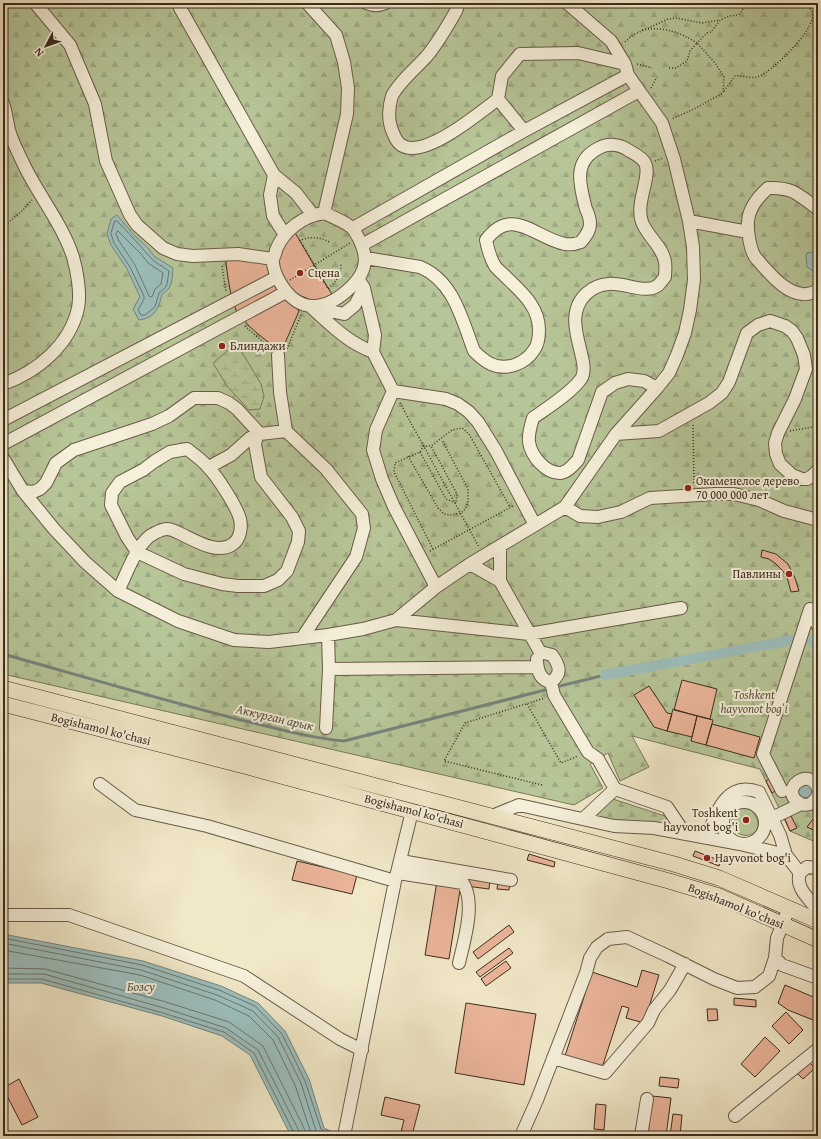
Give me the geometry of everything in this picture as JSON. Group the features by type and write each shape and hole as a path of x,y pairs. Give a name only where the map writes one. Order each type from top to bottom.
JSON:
{"main road":[{"name":"Bogishamol ko'chasi","path":"3,688 250,760 412,810 694,888 719,896 818,940"},
{"path":"27,710 23,702 30,695"},
{"name":"Bogishamol ko'chasi","path":"3,704 492,816 697,870 818,920"}],"street":[{"path":"35,3 70,45 95,104 106,161 130,215 137,225 164,248 177,254 193,256 238,254 273,259"},
{"path":"180,3 180,8 274,175 319,214 358,237 366,258 361,284 375,335 373,352 393,391"},
{"path":"307,3 336,35 344,62 348,88 347,114 319,214 293,226 279,243 273,259 281,285 295,299 308,305 340,334 359,347 373,352"},
{"path":"366,3 379,6 386,3"},
{"path":"459,3 456,11 427,56 397,88 393,95 389,111 394,135 398,142 410,149 430,144 454,130 498,99 502,76 520,54 578,53 625,65"},
{"path":"396,620 436,587 470,564 565,507 616,434 669,373 677,355 690,310 694,280 693,247 689,220 672,155 662,124 611,41 566,3"},
{"path":"358,237 625,65"},
{"path":"358,237 643,95"},
{"path":"498,99 524,131"},
{"path":"3,103 9,131 24,164 60,227 73,256 77,275 78,306 76,316 67,335 52,354 32,370 3,384"},
{"path":"366,258 420,267 428,270 445,286 454,299 474,351 479,357 497,366 506,367 516,364 535,350 539,330 538,317 534,307 527,298 496,268 489,256 486,240 492,232 511,223 522,225 543,236 566,244 581,242 588,233 590,223 580,177 581,164 586,157 599,148 616,145 624,147 645,162 648,174 641,198 640,209 642,223 658,247 665,261 665,277 656,286 644,289 619,284 601,284 587,293 579,303 575,318 575,325 583,373 581,379 555,403 533,418 529,442 532,451 538,460 549,470 560,473 566,471 578,460 602,392 615,383 628,379 644,381 657,388"},
{"path":"274,175 270,195 273,216 285,235"},
{"path":"818,209 798,193 781,188 768,188 758,197 752,208 748,221 748,232 754,255 779,283 791,290 803,294 818,291"},
{"path":"689,220 748,232"},
{"path":"308,305 331,302 361,284"},
{"path":"3,420 281,285"},
{"path":"3,444 281,285"},
{"path":"616,434 659,431 693,413 722,393 729,382 748,333 758,325 770,321 785,326 792,331 797,338 804,355 806,369 796,399 778,433 775,443 776,454 780,464 787,471 802,479 812,476 818,470"},
{"path":"278,355 280,392 286,431 326,469 362,514 364,528 356,557 302,638"},
{"path":"393,391 446,399 458,404 470,412 481,426 496,451 535,526"},
{"path":"393,391 376,430 373,450 385,486 436,587"},
{"path":"23,491 33,492 40,489 46,483 56,463 74,450 152,424 168,416 194,398 218,398 229,403 237,409 260,434"},
{"path":"209,467 230,455 250,438 260,434 286,431"},
{"path":"118,591 137,552 147,538 154,534 168,529 174,530 218,549 229,546 236,541 240,533 240,518 221,483 209,467 187,449 170,452 143,470 120,482 112,493 111,505 127,537 137,552 184,574 222,584 238,586 264,586 275,582 282,577 294,556 299,531 292,517 261,477 255,444 257,436 260,434"},
{"path":"3,458 23,491 54,529 85,562 118,591 178,621 234,640 269,642 328,635 363,629 396,620 529,634 681,608"},
{"path":"565,507 580,516 598,517 621,512 650,498 734,494 760,500 784,511 818,520"},
{"path":"500,546 500,581 540,652 552,655 555,660 559,673 558,677 551,682 546,682 541,678 537,667 537,659 540,652"},
{"path":"470,564 500,581"},
{"path":"814,609 818,626"},
{"path":"801,804 797,802 763,754 814,609"},
{"path":"326,728 329,668 328,635"},
{"path":"329,668 537,667"},
{"path":"551,682 554,695 588,752 598,759 614,789 667,807 685,834"},
{"path":"768,816 801,804 806,805 817,794 815,782 807,778 799,780 788,789 759,802 741,802 730,808 723,819 725,832 728,838 740,844 786,855"},
{"path":"100,784 135,810 398,872 463,883 468,897 468,925 460,962"},
{"path":"707,838 712,824 727,796 736,790 744,788 759,792 760,808 768,816 780,835 786,855 800,873"},
{"path":"584,819 614,789"},
{"path":"492,816 519,805 614,826 654,828 747,845 759,839 763,834 768,816"},
{"path":"344,1135 412,810"},
{"path":"818,868 807,867 800,873 798,878 803,892 818,912"},
{"path":"398,872 511,880"},
{"path":"522,1136 586,973 590,958 597,947 608,939 627,937 714,979 737,988 755,987 769,976 776,958 777,938 789,908"},
{"path":"3,914 69,915 244,976 340,1039 362,1050"},
{"path":"776,958 782,965 818,978"},
{"path":"553,1058 605,1073 648,1023 654,1010 670,990 685,964"},
{"path":"735,1116 818,1049"},
{"path":"641,1136 648,1099"}],"path":[{"path":"652,68 647,68 641,64 625,65 623,44 626,39 642,30 668,19 676,18 702,23 737,16 741,14 745,3"},
{"path":"662,124 723,93 730,80 735,76 757,77 776,66 786,57 808,30 812,21 812,14 810,7 805,3"},
{"path":"670,68 676,68 684,64 687,61 690,50 707,33 711,32 721,20"},
{"path":"642,30 653,27 679,33 697,43 715,63 724,77 723,93"},
{"path":"643,95 656,77"},
{"path":"645,162 658,160 672,155"},
{"path":"3,227 23,210 39,192"},
{"path":"281,285 358,237"},
{"path":"329,242 317,238 300,240 328,289 334,284 339,276 341,264"},
{"path":"278,355 285,353 308,305"},
{"path":"393,391 484,556"},
{"path":"693,413 694,495"},
{"path":"778,433 818,426"},
{"path":"424,446 431,446 452,430 462,428 469,434 510,508"},
{"path":"408,456 438,508 444,514 451,515 460,513 466,508 468,502 468,489 441,439"},
{"path":"424,446 420,452 395,463 394,472 433,549"},
{"path":"431,446 457,494 456,503"},
{"path":"420,452 446,499 456,503"},
{"path":"420,557 522,501"},
{"path":"542,785 444,761 466,724 554,695"},
{"path":"527,704 561,763 588,752"}],"green space":[{"name":"Toshkent hayvonot bogʻi","path":"3,3 818,3 818,843 790,831 760,769 632,736 649,767 620,781 608,753 590,764 603,788 574,805 3,674"},
{"path":"233,346 240,349 261,384 264,396 260,409 249,410 227,386 213,363"},
{"path":"613,799 665,816 667,820 662,823 604,819 598,817 598,813"},
{"path":"741,808 750,809 757,819 758,826 755,832 749,835 742,835 736,832 733,824 733,813"}],"water":[{"path":"117,215 154,256 173,268 170,286 166,292 162,294 158,308 153,315 144,319 139,320 133,309 140,297 127,269 111,245 107,234 111,219"},
{"path":"818,250 818,274 807,267 806,254"},
{"path":"805,784 810,786 812,791 810,796 805,798 800,796 798,791 800,786"},
{"name":"Бозсу","path":"3,934 143,961 221,986 258,1003 285,1031 309,1079 324,1128 341,1136 291,1136 250,1055 222,1036 162,1016 41,983 3,983"}],"building":[{"name":"Сцена","path":"294,231 333,296 313,301 292,292 284,280 278,263 284,246"},
{"path":"227,250 265,256 299,311 282,350 258,334 248,325 236,310 231,295 228,278 226,263"},
{"name":"Павлины","path":"762,550 776,554 788,564 795,578 799,591 791,592 787,577 776,564 769,559 761,557"},
{"path":"682,680 717,689 710,719 674,710"},
{"path":"649,686 667,713 672,714 667,731 654,727 634,695"},
{"path":"673,709 697,716 692,737 667,731"},
{"path":"697,716 713,720 706,745 691,741"},
{"path":"712,724 760,737 754,758 706,745"},
{"path":"772,777 778,789 772,793 766,781"},
{"path":"790,814 797,828 790,831 784,817"},
{"path":"818,814 818,832 807,827"},
{"name":"Hayvonot bog'i","path":"695,851 721,861 719,866 693,856"},
{"path":"529,854 555,862 554,867 527,860"},
{"path":"297,861 357,875 352,894 292,880"},
{"path":"467,877 490,880 489,889 466,886"},
{"path":"437,881 461,884 449,959 425,955"},
{"path":"498,881 510,883 509,890 497,889"},
{"path":"509,925 514,932 478,959 473,952"},
{"path":"509,948 513,953 480,977 476,972"},
{"path":"506,961 511,968 486,986 481,979"},
{"path":"642,970 659,975 644,1023 626,1018 629,1008 622,1006 602,1068 565,1056 592,972 637,987"},
{"path":"785,985 818,999 818,1022 788,1010 778,1003"},
{"path":"734,998 756,1000 756,1007 734,1005"},
{"path":"466,1003 536,1014 524,1085 455,1073"},
{"path":"707,1009 717,1009 718,1020 708,1021"},
{"path":"786,1012 803,1030 789,1044 772,1026"},
{"path":"765,1037 780,1051 755,1077 741,1064"},
{"path":"808,1061 815,1068 803,1079 796,1072"},
{"path":"660,1077 679,1079 678,1088 659,1086"},
{"path":"19,1079 38,1117 22,1125 3,1088"},
{"path":"652,1096 671,1098 666,1136 648,1136"},
{"path":"385,1097 420,1105 412,1135 401,1132 404,1120 381,1115"},
{"path":"596,1104 606,1105 604,1130 594,1129"},
{"path":"673,1114 682,1115 680,1136 670,1136"}],"waterway":[{"path":"605,675 803,638 812,641 816,644 818,649"},
{"name":"Аккурган арык","path":"3,654 237,719 304,735 344,741 545,690"},
{"name":"Аккурган арык","path":"560,686 605,675"}],"place":[{"name":"Сцена","path":"300,273"},
{"name":"Блиндажи","path":"222,346"},
{"name":"Окаменелое дерево 70 000 000 лет","path":"688,488"},
{"name":"Павлины","path":"789,574"},
{"name":"Toshkent hayvonot bog'i","path":"746,820"},
{"name":"Hayvonot bog'i","path":"707,858"}]}
